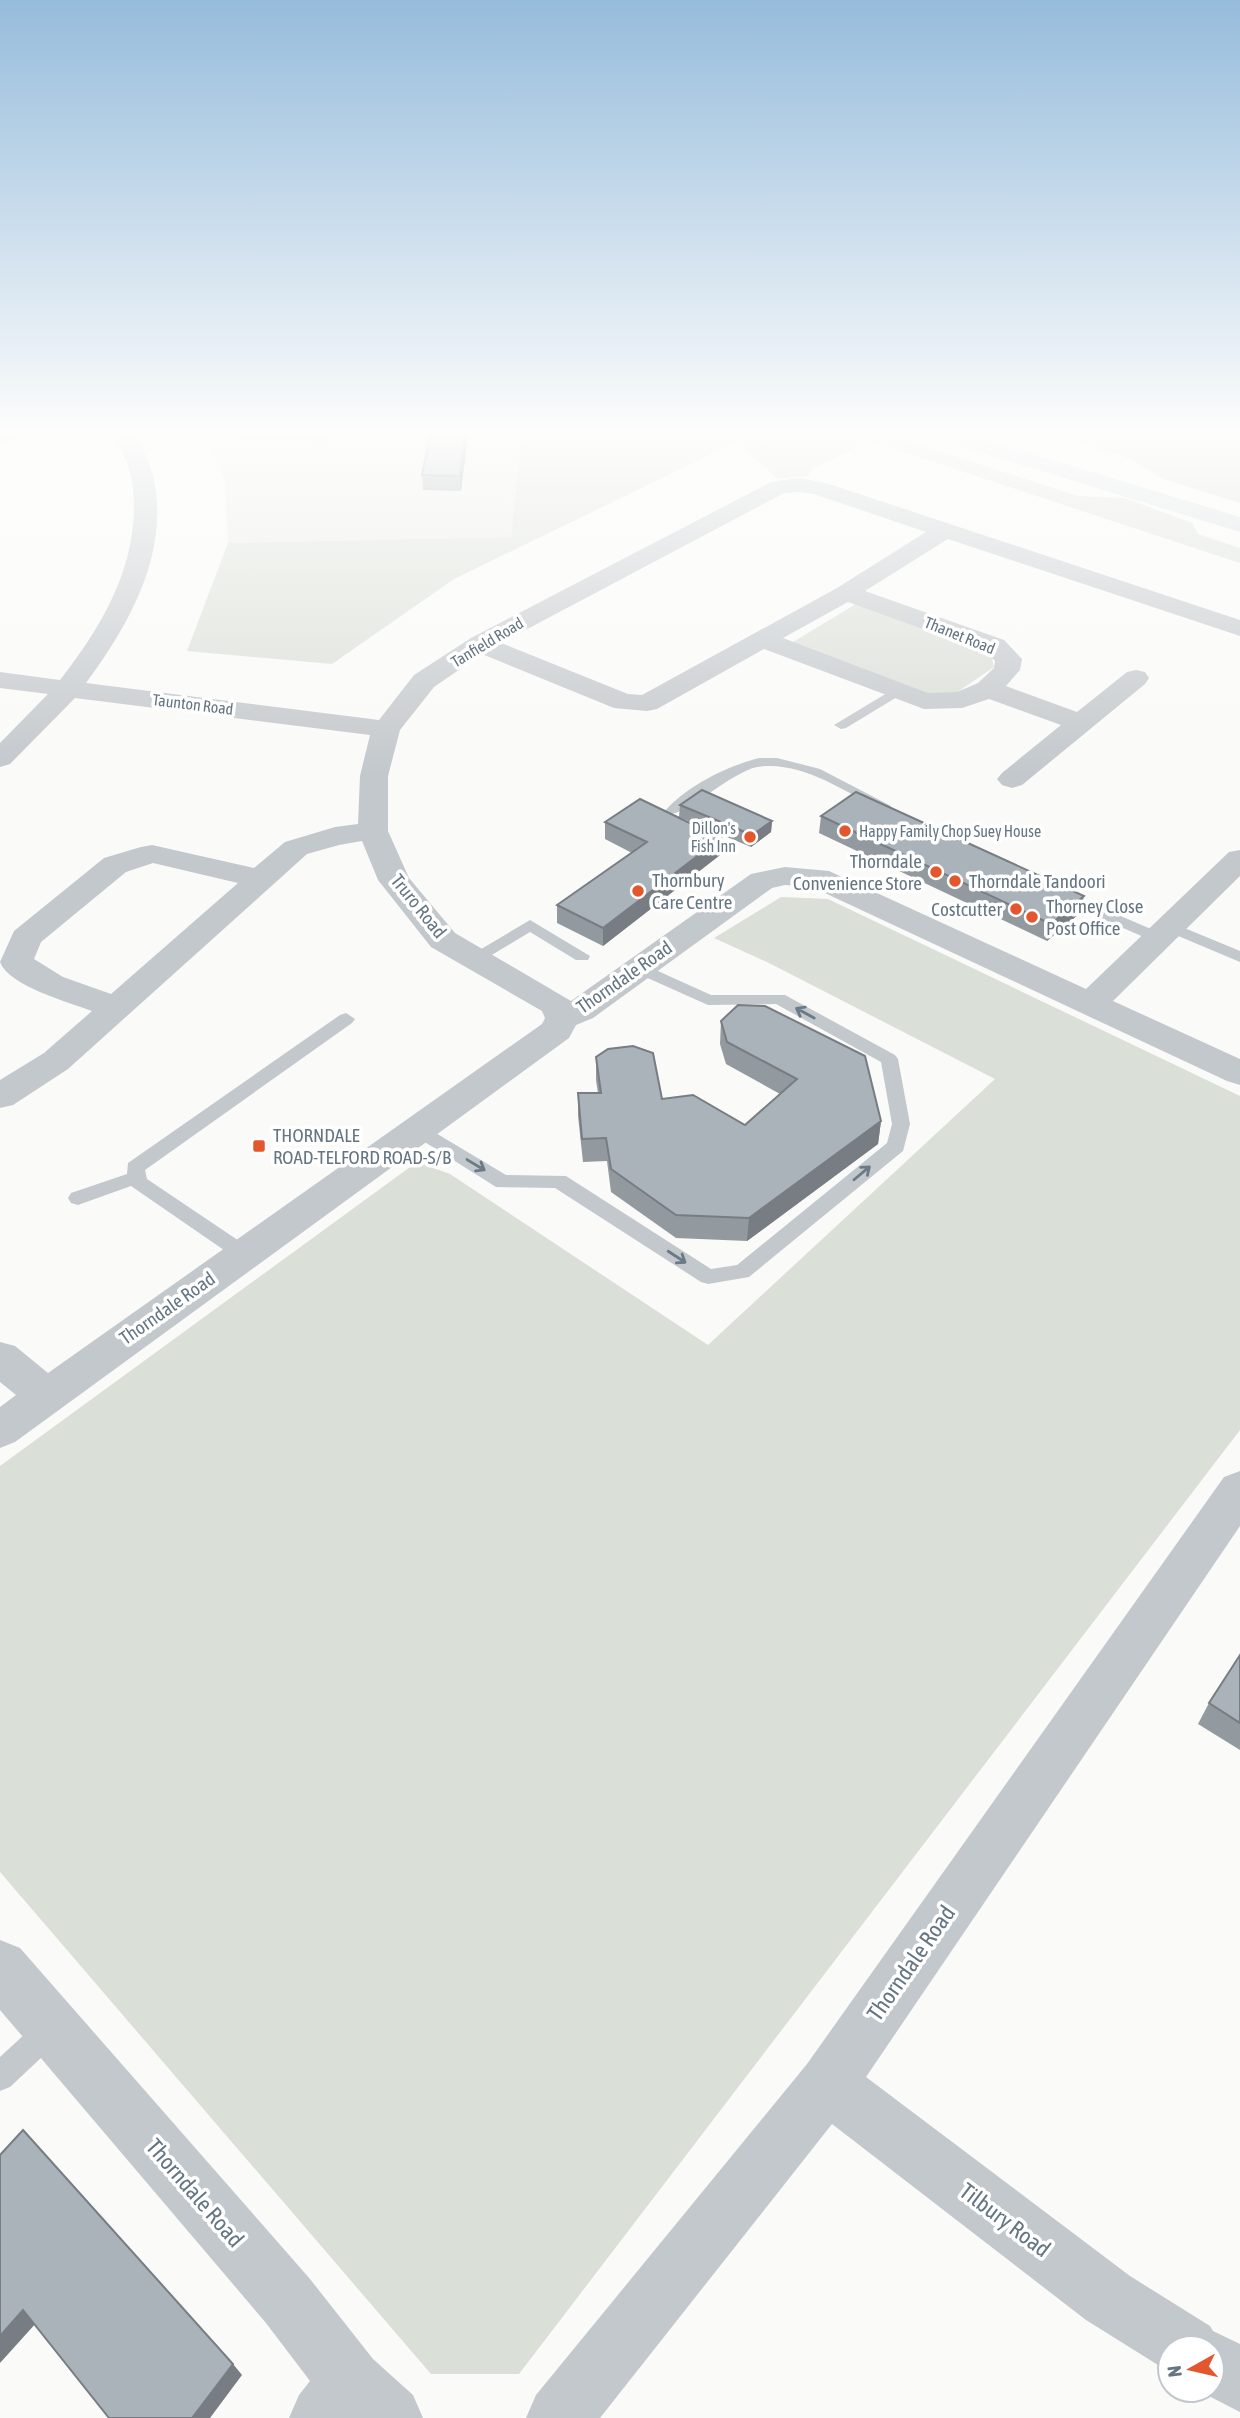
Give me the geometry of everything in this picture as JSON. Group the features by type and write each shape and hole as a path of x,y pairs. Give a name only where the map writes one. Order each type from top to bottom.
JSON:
{"street":[{"path":"0,758 30,732 98,649 124,603 144,548"},
{"name":"Tanfield Road","path":"374,776 386,729 398,710 424,681 480,644 663,548"},
{"path":"480,644 624,702 647,703 846,593 917,548"},
{"name":"Tanfield Road","path":"1003,548 1240,628"},
{"name":"Thanet Road","path":"846,593 995,646 1009,659 1007,670 988,689"},
{"path":"764,640 924,701 962,700 988,689 1081,723"},
{"path":"1012,779 1136,678"},
{"name":"Taunton Road","path":"0,680 386,729"},
{"name":"Truro Road","path":"374,776 373,831 394,880 443,940 556,1005 562,1018"},
{"path":"0,1096 56,1061 296,848 335,836 373,831"},
{"path":"115,1007 51,984 16,963 26,938 115,865 152,854 260,879"},
{"path":"1091,1003 1240,859"},
{"name":"Thorndale Road","path":"0,1430 45,1395 557,1030 562,1018 581,1010 762,881 785,876 818,878 1240,1073"},
{"path":"0,1358 45,1395"},
{"name":"Thorndale Road","path":"559,2418 827,2084 1240,1490"},
{"name":"Thorndale Road","path":"0,1968 288,2301 354,2406"},
{"name":"Tilbury Road","path":"827,2084 1108,2298 1166,2334"}],"lane":[{"path":"841,725 897,691"},
{"path":"672,811 739,768 755,763 777,762 802,768 896,812"},
{"path":"1050,890 1240,957"},
{"path":"474,958 530,925 582,956"},
{"path":"418,1130 503,1182 559,1181 708,1277 743,1272 896,1146 901,1124 889,1059 779,999 708,1000 638,967"},
{"path":"244,1254 138,1182 135,1168 346,1019"},
{"path":"78,1198 138,1177"},
{"path":"0,2077 52,2028"}],"shaded area":[{"path":"226,548 518,548 454,579 332,664 187,651"},
{"path":"1194,548 1240,548 1240,563"},
{"path":"856,604 991,654 994,667 956,693 926,694 793,642"},
{"path":"781,897 828,899 1240,1096 1240,1430 519,2374 431,2374 0,1872 0,1466 417,1162 450,1174 708,1345 995,1079 767,962 714,938"}],"building":[{"path":"702,790 772,821 752,835 680,805"},
{"path":"856,792 1084,896 1051,924 821,816"},
{"name":"Thornbury Care Centre","path":"640,799 721,838 603,928 557,905 647,842 605,822"},
{"path":"738,1005 765,1006 865,1056 881,1121 749,1218 676,1215 611,1169 606,1138 582,1139 578,1093 601,1093 596,1057 608,1049 633,1046 653,1053 662,1099 693,1095 745,1125 797,1079 727,1042 721,1021"},
{"path":"1240,1655 1240,1723 1209,1703"},
{"path":"23,2130 233,2364 192,2418 109,2418 23,2310 0,2336 0,2155"}],"place":[{"name":"Happy Family Chop Suey House","path":"845,831"},
{"name":"Dillon's Fish Inn","path":"750,837"},
{"name":"Thorndale Convenience Store","path":"936,872"},
{"name":"Thorndale Tandoori","path":"955,881"},
{"name":"Thornbury Care Centre","path":"638,891"},
{"name":"Costcutter","path":"1016,909"},
{"name":"Thorney Close Post Office","path":"1032,917"},
{"name":"THORNDALE ROAD-TELFORD ROAD-S/B","path":"259,1146"}]}
